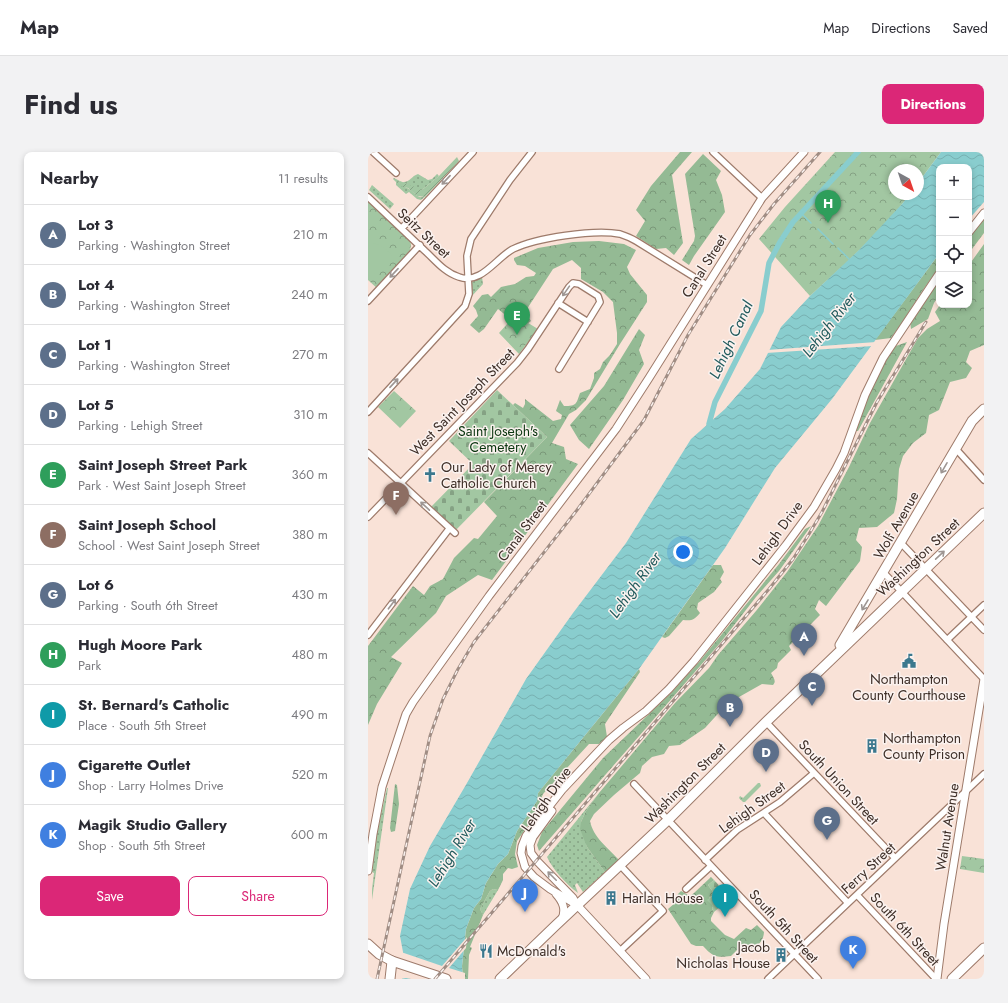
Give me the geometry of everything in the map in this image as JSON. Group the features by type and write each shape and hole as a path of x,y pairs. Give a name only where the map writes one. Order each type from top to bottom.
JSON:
{"main road":[{"name":"Wolf Avenue","path":"833,656 884,573 972,421 983,412"},
{"name":"Washington Street","path":"500,979 668,820 833,656 984,513"},
{"path":"856,619 856,622 862,628"},
{"path":"368,944 379,954 395,962 446,979"},
{"path":"952,979 984,948"},
{"path":"390,979 395,962"}],"street":[{"path":"373,152 396,173"},
{"path":"402,228 473,152"},
{"path":"368,412 463,308 468,296 467,253 472,236 510,180 532,152"},
{"path":"713,152 762,198"},
{"name":"Canal Street","path":"368,871 372,834 382,787 406,714 412,702 487,598 616,429 762,198 804,152"},
{"name":"Seitz Street","path":"368,197 450,273 461,278 468,278"},
{"path":"972,228 984,213"},
{"path":"468,278 482,274 508,252 529,243 573,235 614,234 633,239 707,285"},
{"path":"368,301 420,246"},
{"name":"Lehigh Drive","path":"577,905 550,889 534,877 525,867 521,853 522,846 529,831 562,790 609,740 669,689 694,661 786,545 814,507 844,453 864,395 883,358 936,278"},
{"name":"West Saint Joseph Street","path":"368,517 520,359 569,287 575,283 579,284 600,299 600,303 588,322"},
{"path":"558,303 588,322 559,369"},
{"path":"956,449 984,480"},
{"path":"368,453 455,533"},
{"path":"368,635 449,529"},
{"path":"901,543 984,630"},
{"path":"884,573 984,679"},
{"path":"947,640 984,605"},
{"name":"Walnut Avenue","path":"937,979 945,917 984,679"},
{"name":"South Union Street","path":"766,722 895,858"},
{"name":"Lehigh Drive","path":"577,905 573,898 533,857 530,847 531,840 535,833 583,769"},
{"name":"Lehigh Street","path":"705,860 737,830 790,794 814,773"},
{"name":"Ferry Street","path":"768,979 984,774"},
{"name":"South 5th Street","path":"634,784 818,979"},
{"name":"South 6th Street","path":"764,813 848,903"},
{"path":"620,865 663,911 620,951"},
{"path":"686,889 711,866"},
{"path":"550,889 558,896 564,908 562,919"},
{"name":"South 6th Street","path":"857,895 937,979"},
{"path":"577,905 646,979"}],"green space":[{"path":"680,152 692,152 672,175 683,243 674,255 666,248 656,249 636,236 645,221 636,210 651,186"},
{"path":"835,152 941,152 924,175 924,164 888,164 888,200 905,200 875,235 810,296 759,239 785,207"},
{"path":"703,154 721,171 716,180 722,195 725,212 689,265 682,260 694,241 695,236 685,174"},
{"path":"457,157 459,161 425,197 417,196 408,188 399,186 400,184 397,182 400,181 422,190 439,176"},
{"path":"418,174 428,180 432,179 437,174 439,176 422,190 418,190 402,182 409,180"},
{"path":"394,178 400,181 398,182 417,196 426,196 421,200 417,199 409,192 406,194 396,185 396,182 393,179"},
{"path":"372,185 394,204 390,209 369,190"},
{"path":"368,200 410,240 411,245 409,257 379,290 368,280"},
{"path":"984,219 984,233 972,249 972,233"},
{"path":"599,241 624,244 636,250 627,267 630,274 647,295 647,302 586,400 576,410 569,414 552,443 564,447 566,459 578,464 492,580 478,575 446,596 436,613 391,657 402,663 377,704 368,725 368,646 413,586 424,595 430,586 443,579 454,558 474,538 478,539 497,516 484,502 547,437 513,405 515,403 523,408 525,399 553,421 561,419 562,415 556,411 560,400 564,406 574,405 578,400 580,393 590,389 594,378 594,373 600,369 603,362 610,355 617,344 613,302 603,292 581,279 581,268 572,260 553,269 525,312 531,321 526,325 514,322 498,309 484,329 479,333 470,325 478,316 473,306 482,295 488,294 491,297 501,287 515,284 526,277 534,276 536,273 525,266 517,265 514,258 538,248 573,242"},
{"path":"368,243 375,243 381,246 392,255 374,274 368,274"},
{"path":"984,244 984,345 970,351 966,362 972,368 966,378 950,382 939,410 929,415 926,433 913,443 903,456 899,469 897,499 894,513 877,527 859,528 856,540 862,547 860,561 826,606 819,600 815,609 820,615 789,646 791,650 778,663 777,668 771,673 775,680 774,684 762,684 739,697 725,706 705,728 680,745 669,746 664,754 652,757 642,766 640,773 594,814 590,821 594,832 619,860 605,872 587,847 580,829 581,822 586,811 599,793 675,703 709,668 718,655 787,572 818,526 870,423 918,338 927,329 940,321 935,312 938,308 972,308 972,261"},
{"path":"936,258 936,271 891,338 875,340"},
{"path":"482,277 483,284 472,296 472,282"},
{"path":"936,284 936,300 928,319 911,329 910,321"},
{"path":"515,315 538,329 519,354 499,333"},
{"path":"639,329 645,335 639,350 644,364 623,400 589,449 579,440 570,425 604,386"},
{"path":"907,342 858,431 855,431 868,394 893,347"},
{"name":"Saint Joseph's Cemetery","path":"497,390 547,437 455,531 430,508 473,464 449,441"},
{"path":"394,391 416,411 400,428 378,407"},
{"path":"405,408 411,414 401,426 394,420"},
{"path":"811,526 779,571 756,597 721,642 539,851 537,845 542,832 603,758 672,692 699,662 779,564 805,529"},
{"path":"713,565 721,565 724,572 720,579 722,582 714,592 698,603 697,609 700,613 693,620 683,620 669,636 665,638 662,637"},
{"path":"639,669 640,672 605,724 607,737 599,744 589,744 543,794 534,817 517,841 515,854 518,867 512,869 508,868 503,874 503,880 498,890 493,889 490,891 480,909 483,915 470,947 472,948 469,955 468,979 463,979 462,966 466,929 474,908 481,899 486,883 498,864 508,854 517,831 537,801 538,793"},
{"path":"758,783 760,783 761,786 745,802 739,798 740,796 743,798"},
{"path":"395,784 397,785 399,804 395,831 391,832 390,828"},
{"path":"387,788 372,900 374,873 372,872 377,833"},
{"path":"599,793 586,811 581,822 587,847 605,872 583,892 577,883 575,885 578,893 560,876 547,857"},
{"path":"962,856 984,859 984,873 960,869"},
{"path":"711,877 714,880 708,885 713,892 712,896 709,898 714,912 711,921 725,935 734,939 746,928 751,930 757,925 764,932 761,941 755,947 737,950 731,956 716,956 703,946 691,944 668,909 675,903 678,894 681,891 690,896"},
{"path":"714,880 729,896 729,899 714,912 712,909 713,906 707,900 712,896 713,892 708,885"},
{"path":"493,889 498,890 483,915 480,909 490,891"}],"water":[{"name":"Lehigh River","path":"941,152 984,152 984,202 972,216 972,164 936,164 936,258 832,399 775,468 725,548 639,669 538,793 537,801 517,831 508,854 498,864 486,883 481,899 474,908 466,929 462,966 463,979 402,979 403,952 400,936 410,889 430,846 526,679 573,613 626,543 691,439 725,409 760,369 781,327 810,296 859,250 905,200 924,200 924,175"}],"pier":[{"path":"876,342 873,346 766,353 767,350"},
{"path":"467,937 466,948 449,968 465,973 465,979 400,979 401,952 442,966"}],"waterway":[{"name":"Lehigh Canal","path":"709,424 715,402 761,311 769,263 780,242 793,222 858,152"},
{"path":"801,213 811,223"},
{"path":"818,229 833,244"},
{"path":"838,248 849,259"}],"railway":[{"path":"377,979 430,736 443,699 458,669 474,642 577,510 644,420 688,335 750,235 774,204 820,152"},
{"path":"435,979 793,559 822,512 877,402 926,322"}],"place":[{"name":"Hugh Moore Park","path":"828,223"},
{"name":"Saint Joseph Street Park","path":"517,335"},
{"name":"Our Lady of Mercy Catholic Church","path":"430,475"},
{"name":"Saint Joseph School","path":"396,515"},
{"name":"Lot 3","path":"804,656"},
{"name":"Northampton County Courthouse","path":"909,661"},
{"name":"Lot 1","path":"812,706"},
{"name":"Lot 4","path":"730,727"},
{"name":"Northampton County Prison","path":"872,746"},
{"name":"Lot 5","path":"766,772"},
{"name":"Lot 6","path":"827,840"},
{"name":"Harlan House","path":"611,898"},
{"name":"Cigarette Outlet","path":"525,912"},
{"name":"St. Bernard's Catholic","path":"725,917"},
{"name":"McDonald's","path":"486,951"},
{"name":"Jacob Nicholas House","path":"781,955"},
{"name":"Magik Studio Gallery","path":"853,969"}]}
